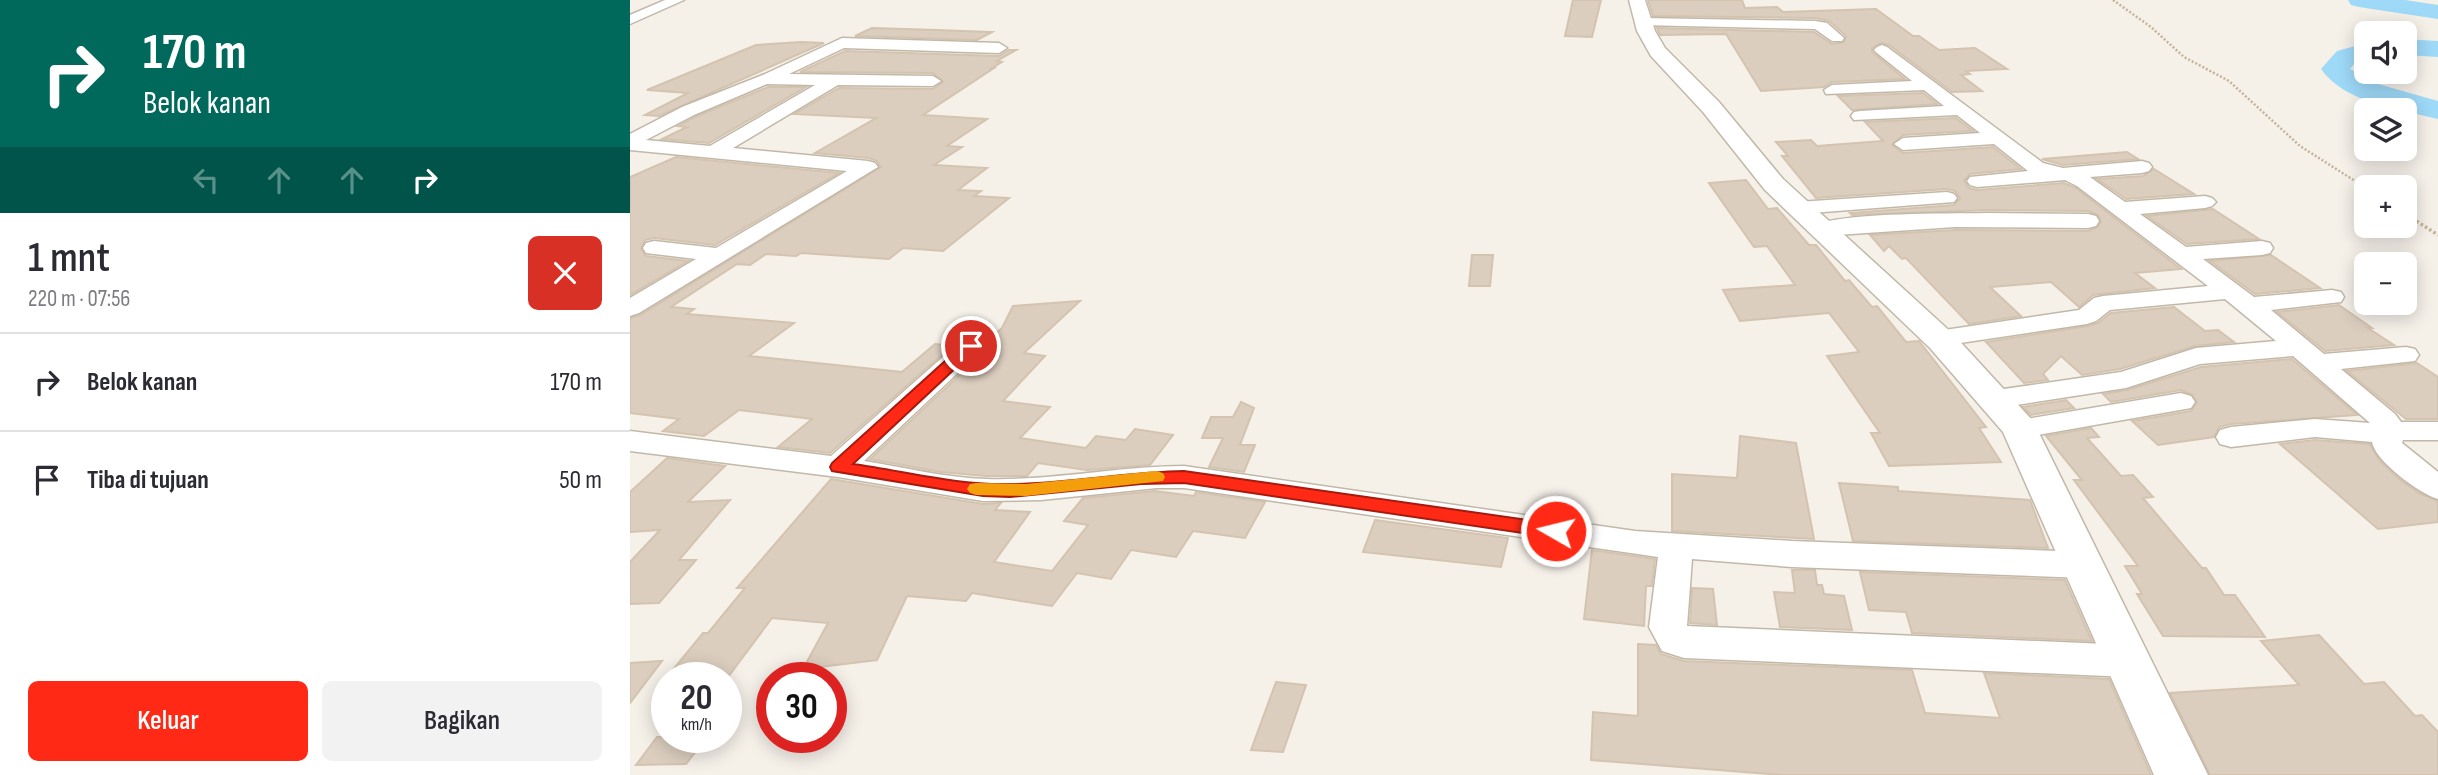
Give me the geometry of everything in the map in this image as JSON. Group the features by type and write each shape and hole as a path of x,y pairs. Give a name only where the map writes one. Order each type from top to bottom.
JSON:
{"street":[{"path":"630,3 672,2"},
{"path":"630,20 672,2"},
{"path":"1838,38 1822,26 1815,25 1640,11 1646,32 1660,52 1708,104 1767,176 1940,338 1997,398 2020,429 2181,775"},
{"path":"630,142 688,111 765,79 836,44 999,48"},
{"path":"715,151 840,80 909,45"},
{"path":"1882,50 2039,169 2064,174 2084,182 2185,254 2309,355 2385,421 2392,432"},
{"path":"765,79 933,81"},
{"path":"1832,90 1927,85"},
{"path":"1860,116 1959,110"},
{"path":"1903,144 1996,138"},
{"path":"630,142 868,167 630,308"},
{"path":"1977,181 2142,167"},
{"path":"1810,219 1947,198"},
{"path":"2122,209 2204,202"},
{"path":"1810,219 1891,223 1996,219 2088,221"},
{"path":"654,248 720,255"},
{"path":"2185,254 2262,248"},
{"path":"1940,338 2087,316 2103,303 2332,298"},
{"path":"838,467 971,346"},
{"path":"1997,398 2126,380 2196,356 2406,355"},
{"path":"2020,429 2181,402"},
{"path":"2231,437 2315,428 2392,432 2438,431"},
{"path":"2392,432 2387,443 2389,450 2438,488"},
{"path":"630,441 997,490 1184,477 1676,547 2084,565"},
{"path":"1676,547 1668,627 1675,640 1684,643 2129,662"}],"path":[{"path":"2113,0 2151,26 2184,58 2229,81 2300,146 2354,180"},
{"path":"2417,221 2438,234"}],"building":[{"path":"1573,0 1601,0 1592,37 1565,36"},
{"path":"1648,0 1742,0 1745,8 1777,7 1783,12 1876,9 1913,36 1919,36 1939,50 1975,48 2007,69 1966,71 1970,74 1961,75 1982,91 1952,92 1889,45 1881,43 1872,48 1872,52 1905,79 1832,82 1824,87 1761,91 1726,34 1660,35 1657,28 1814,32 1832,44 1844,42 1846,36 1829,21 1815,18 1653,16"},
{"path":"872,28 992,32 977,40 855,36"},
{"path":"824,43 659,116 645,115 688,93 647,90 756,45"},
{"path":"1009,50 1016,50 997,61 1002,62 994,68 923,115 987,119 947,146 962,147 934,165 987,168 958,190 981,191 974,196 1009,198 943,251 903,248 889,259 801,253 796,256 766,254 750,265 737,264 671,307 694,309 687,314 794,323 749,356 902,372 935,344 952,346 830,453 778,447 812,419 739,410 704,436 663,431 679,419 630,413 630,318 640,315 881,167 877,161 869,158 815,153 876,118 794,114 839,88 933,89 943,82 933,73 800,72 845,51 999,56"},
{"path":"768,87 806,87 709,143 662,139 687,127 678,126 695,117"},
{"path":"1923,93 1937,104 1852,110 1838,96"},
{"path":"1956,118 1973,131 1903,135 1892,145 1903,153 1993,147 2021,169 1970,174 1964,181 1969,188 1977,190 2064,183 2076,188 2181,269 2135,273 2155,288 2093,295 2079,307 2051,282 1990,287 2021,316 1969,324 1906,258 1902,259 1889,246 1884,251 1870,235 1955,230 2088,231 2098,227 2101,222 2098,215 2088,211 1988,210 1852,215 1850,213 1954,205 1960,198 1955,191 1947,189 1816,198 1782,156 1788,156 1776,142 1811,140 1817,146 1883,141 1865,122"},
{"path":"2127,152 2138,159 2063,165 2042,159"},
{"path":"676,157 839,173 715,245 654,238 645,240 641,249 646,256 688,261 630,295 630,177"},
{"path":"2154,169 2194,194 2126,199 2097,179 2143,176"},
{"path":"1746,180 1768,209 1777,208 1809,245 1816,245 1845,281 1849,280 1872,307 1877,306 1906,342 1919,341 1986,427 1979,428 2001,462 1889,466 1871,433 1880,433 1827,356 1859,352 1829,313 1740,321 1723,290 1795,285 1767,246 1754,247 1709,183"},
{"path":"2213,209 2259,239 2187,244 2147,216"},
{"path":"1472,255 1493,255 1490,286 1469,286"},
{"path":"2271,255 2320,288 2255,294 2210,261"},
{"path":"1080,301 1024,353 1045,356 1003,401 1050,407 1020,438 1086,448 1096,436 1126,440 1135,429 1173,435 1150,465 1087,470 1038,463 1027,476 986,476 941,472 870,459 982,354 985,343 1002,328 1013,306"},
{"path":"2339,305 2394,345 2325,351 2277,312"},
{"path":"2174,307 2205,331 2218,330 2234,342 2195,346 2120,369 2082,375 2061,356 2043,374 2048,380 2024,383 1986,342 2088,326 2098,323 2111,313"},
{"path":"2292,359 2357,415 2231,424 2219,427 2214,437 2158,445 2132,421 2191,411 2197,403 2193,395 2181,390 2111,402 2103,394 2127,390 2201,367"},
{"path":"2417,363 2438,377 2438,419 2406,419 2347,371"},
{"path":"2066,400 2074,408 2031,415 2023,407"},
{"path":"1241,402 1254,408 1240,445 1255,445 1244,472 1209,467 1223,438 1202,438 1211,417 1233,417"},
{"path":"2091,428 2099,437 2087,438 2121,476 2133,475 2153,497 2143,498 2202,568 2206,568 2224,595 2235,595 2265,637 2163,636 2137,594 2142,594 2125,566 2138,566 2074,480 2082,480 2046,436"},
{"path":"1740,436 1796,443 1814,539 1672,531 1672,474 1737,478"},
{"path":"2315,440 2370,444 2379,460 2398,478 2419,493 2438,501 2438,522 2378,529 2280,444"},
{"path":"667,458 725,466 688,502 730,500 679,560 696,560 659,603 630,604 630,562 660,530 630,532 630,492"},
{"path":"831,479 983,504 1001,503 995,510 1030,512 994,562 1052,571 1088,525 1064,521 1083,498 1155,491 1194,496 1196,492 1265,502 1245,538 1193,531 1176,557 1131,550 1111,579 1077,573 1052,606 972,593 966,601 907,596 877,660 847,664 807,662 828,623 772,618 739,662 679,662 703,633 708,633 745,588 737,588"},
{"path":"1839,483 1898,487 1898,491 2030,500 2048,548 1853,541"},
{"path":"1375,520 1508,538 1501,567 1363,552"},
{"path":"1592,550 1655,559 1652,586 1646,586 1644,626 1584,619"},
{"path":"1792,570 1815,570 1817,585 1822,585 1824,594 1844,596 1852,630 1780,627 1774,592 1795,593"},
{"path":"1860,572 2065,580 2092,641 1912,633 1906,612 1869,610"},
{"path":"1692,588 1713,589 1717,625 1690,623"},
{"path":"2319,635 2364,684 2384,682 2415,716 2422,715 2438,732 2438,775 2210,775 2170,693 2299,685 2261,641"},
{"path":"1638,644 1656,645 1661,654 1684,661 1912,670 1925,713 2000,718 1984,673 2109,679 2151,775 1782,775 1591,760 1593,712 1638,716"},
{"path":"662,661 651,662 651,675 630,703 630,663"},
{"path":"1276,682 1306,685 1283,752 1251,750"},
{"path":"651,745 651,753 695,753 686,764 636,765"}],"waterway":[{"path":"2359,0 2438,12"},
{"path":"2417,48 2438,49"},
{"path":"2354,55 2346,57 2335,69 2354,84"},
{"path":"2354,84 2398,100 2438,110"}],"slow traffic":[{"path":"976,489 1041,489 1156,477"}],"route":[{"path":"971,346 838,467 983,490 1010,491 1141,478 1184,477 1556,531"}]}
